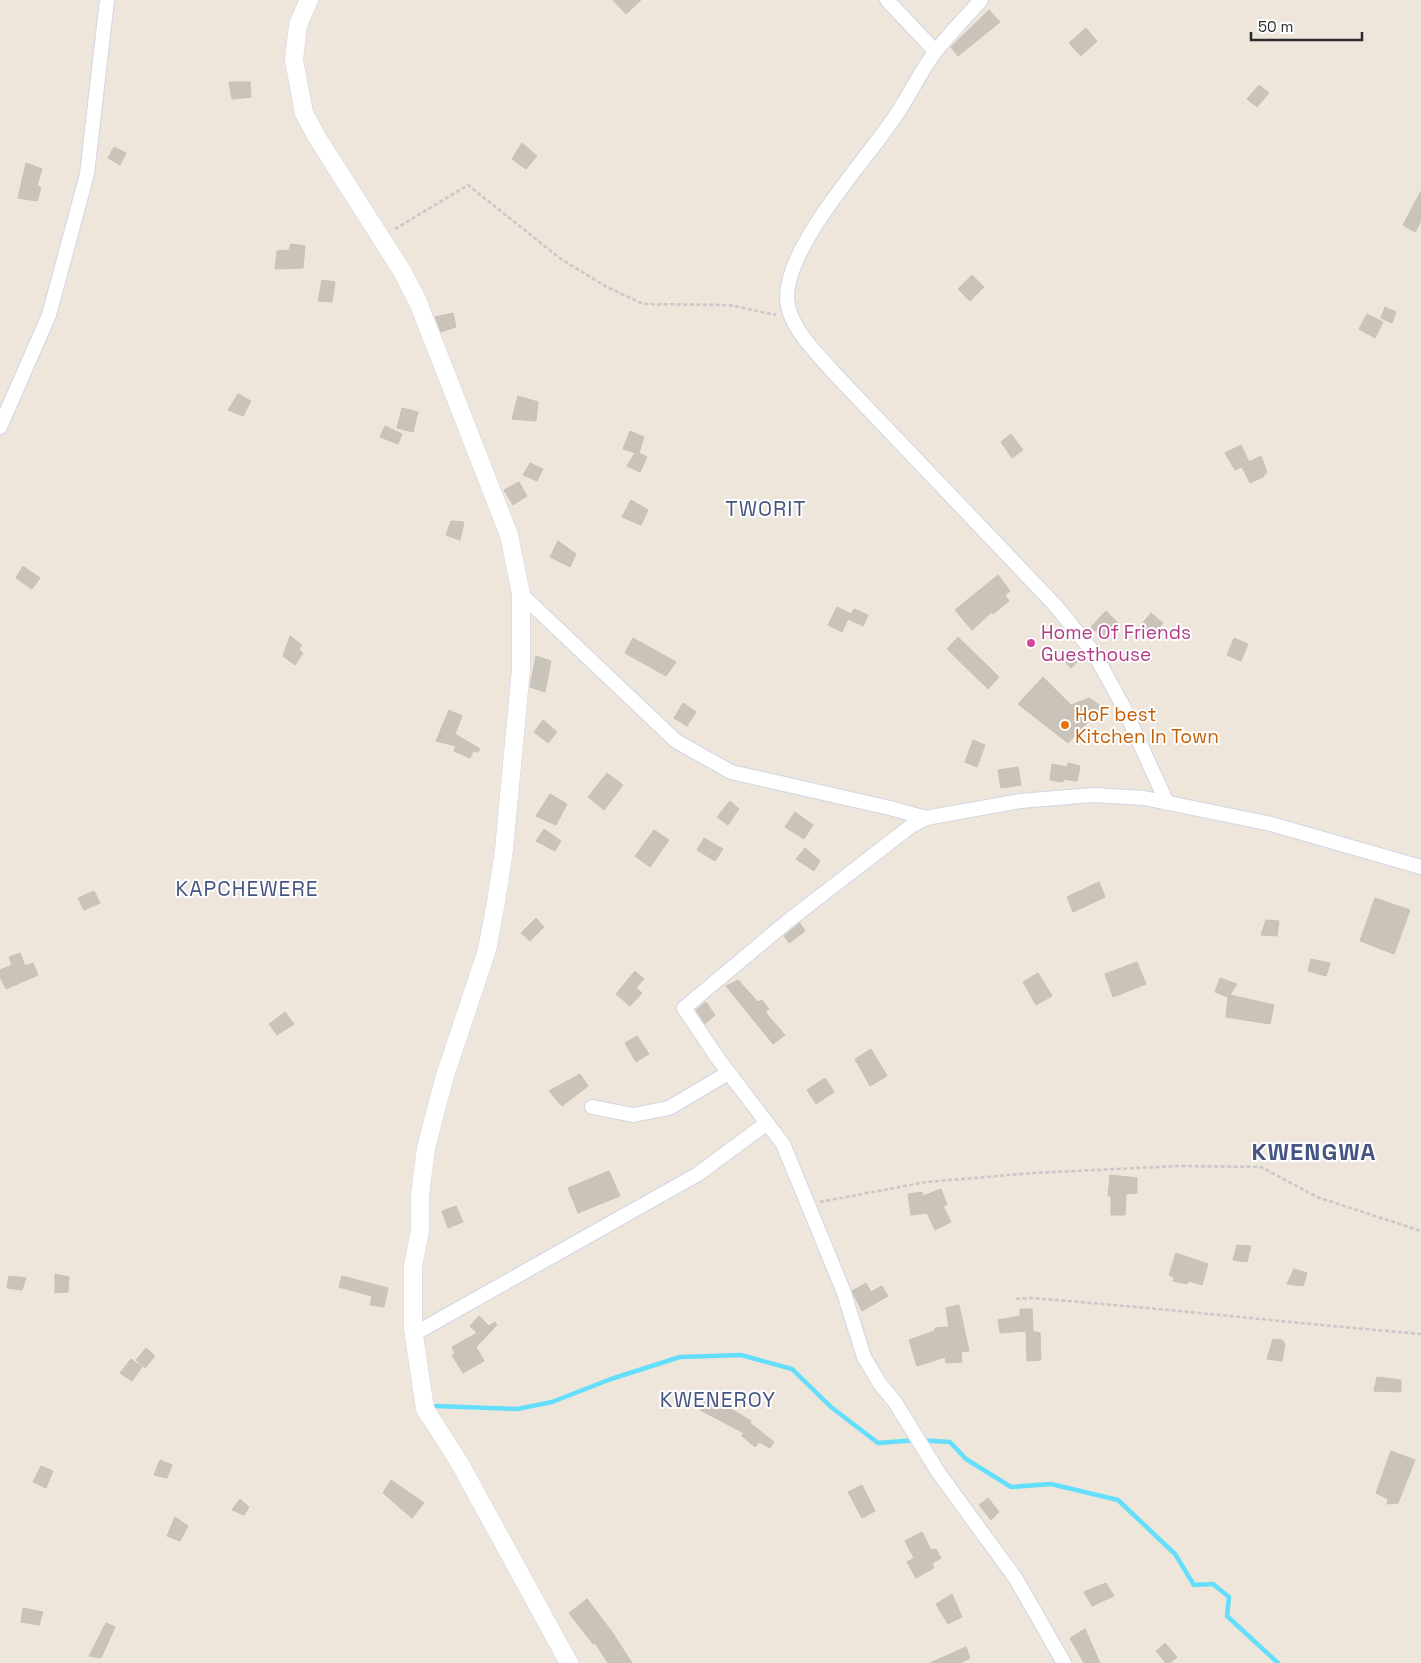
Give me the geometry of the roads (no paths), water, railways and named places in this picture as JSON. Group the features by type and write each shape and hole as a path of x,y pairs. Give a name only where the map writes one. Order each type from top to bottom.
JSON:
{"street":[{"path":"0,428 49,315 87,174 107,0"},
{"path":"308,0 298,25 294,60 304,112 318,139 381,238 418,302 509,535 521,594 520,679 505,841 487,950 444,1080 426,1148 420,1195 420,1231 413,1266 414,1334 425,1409 459,1462 569,1663"},
{"path":"887,0 935,51"},
{"path":"981,0 935,51 894,118 831,203 799,253 789,278 787,299 790,315 800,332 834,373 1055,605 1094,654 1123,706 1133,732 1168,803"},
{"path":"521,594 676,741 706,760 731,772 926,818"},
{"path":"1064,1663 1016,1579 938,1472 864,1356 843,1290 783,1144 728,1073 684,1008 788,920 911,826 926,818 1020,801 1093,795 1144,798 1271,824 1421,867"},
{"path":"592,1107 633,1115 669,1108 728,1073"},
{"path":"414,1334 698,1174 767,1123"}],"waterway":[{"path":"436,1406 517,1409 552,1402 611,1379 680,1357 741,1355 792,1369 831,1407 878,1443 917,1440 950,1442 966,1459 1011,1487 1051,1484 1118,1500 1175,1554 1194,1585 1213,1584 1229,1597 1227,1616 1278,1663"}],"place":[{"name":"Home Of Friends Guesthouse","path":"1031,643"},
{"name":"HoF best Kitchen In Town","path":"1065,725"}],"district":[{"name":"TWORIT","path":"766,509"},
{"name":"KAPCHEWERE","path":"247,889"},
{"name":"KWENGWA","path":"1314,1152"},
{"name":"KWENEROY","path":"718,1400"}]}
